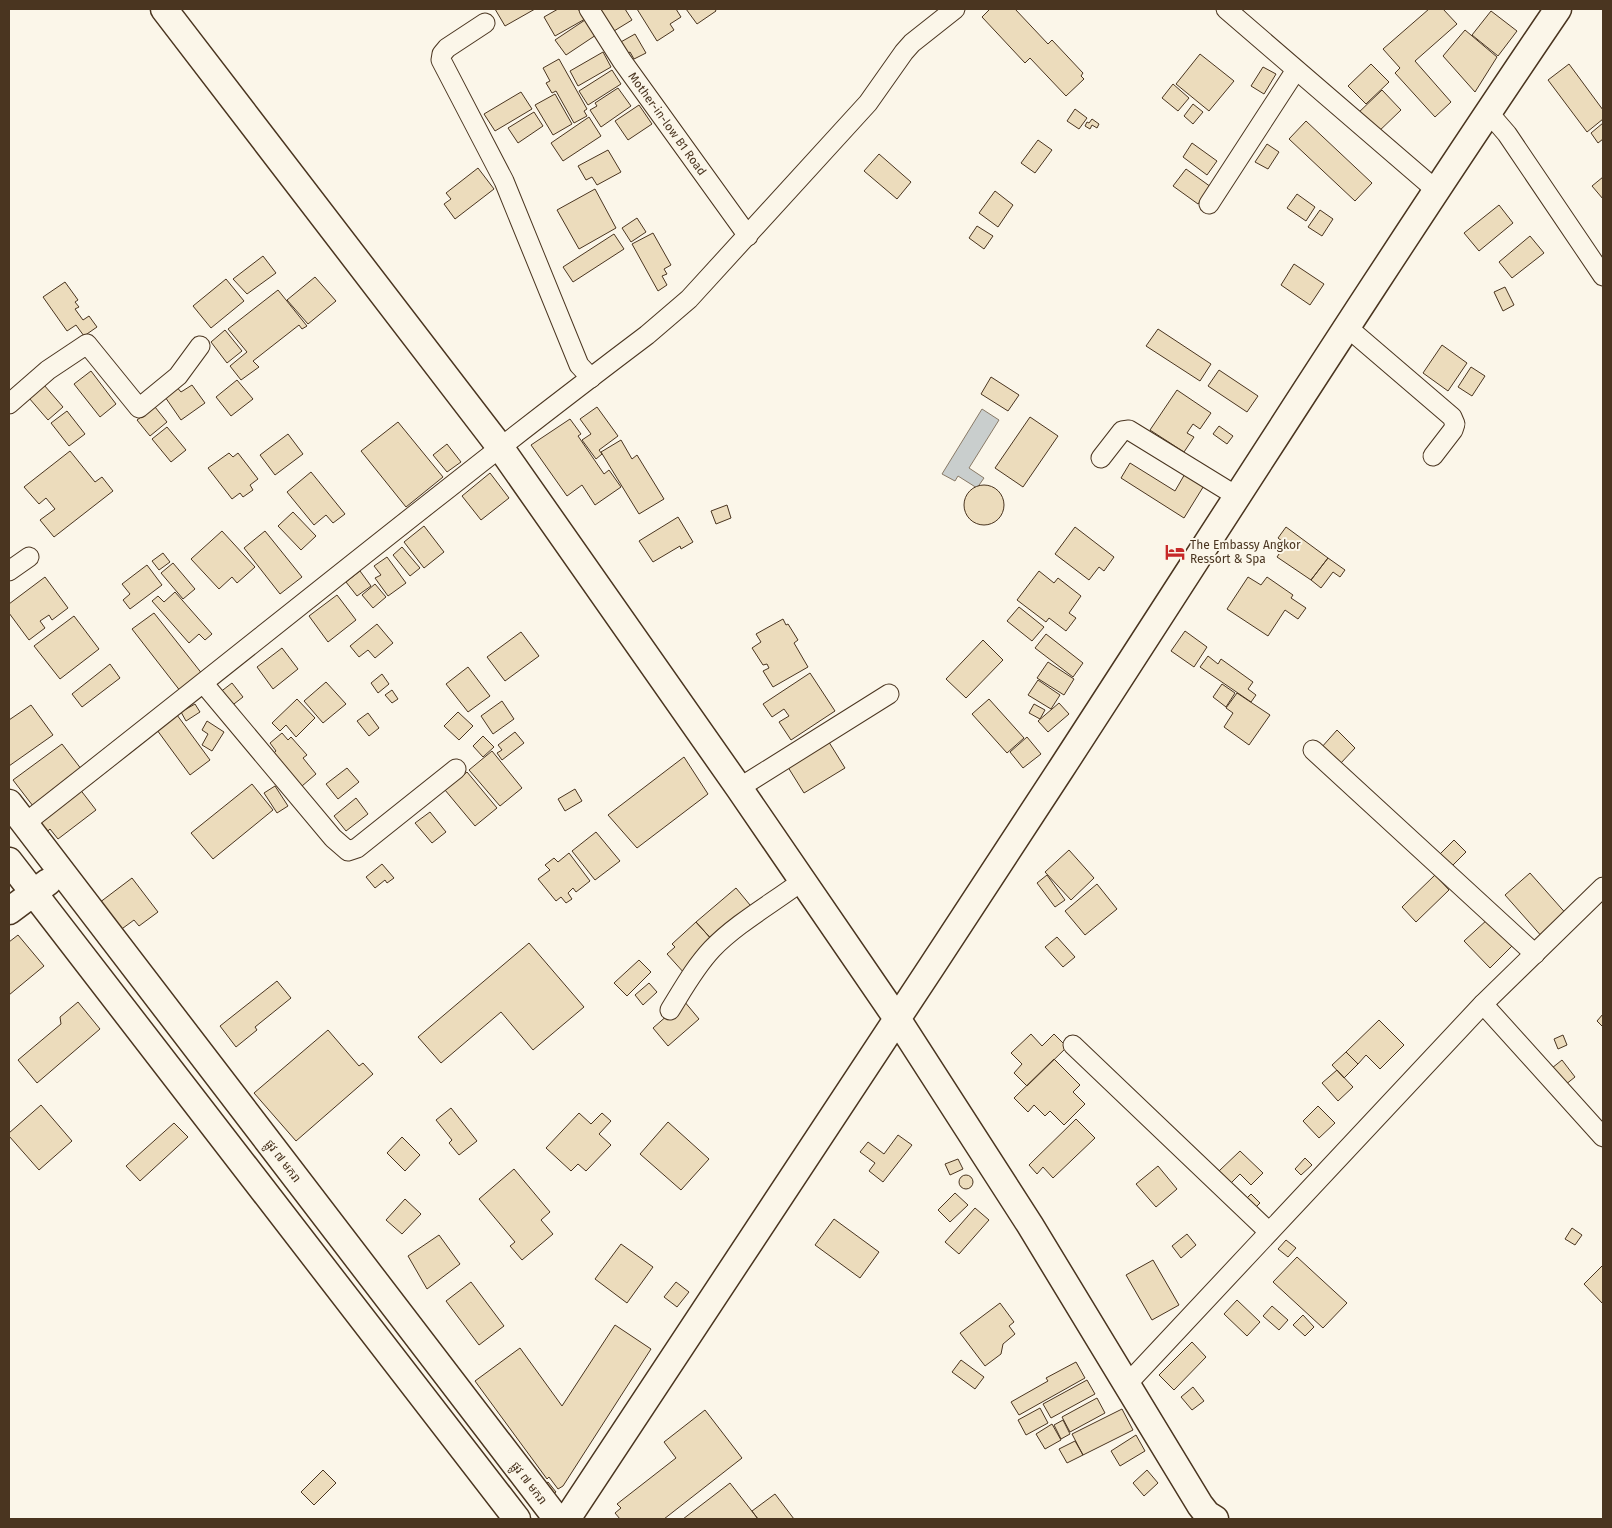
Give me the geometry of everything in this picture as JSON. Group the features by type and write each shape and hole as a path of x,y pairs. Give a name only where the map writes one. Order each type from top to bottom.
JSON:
{"street":[{"path":"164,9 500,447 739,788 898,1020 1030,1225 1200,1505 1207,1514 1216,1519"},
{"name":"Mother-in-low B1 Road","path":"589,9 622,61 748,236"},
{"path":"24,824 204,684 500,447 648,335 689,299 748,236 794,182 868,103 908,47 955,9"},
{"path":"1226,9 1436,190"},
{"path":"567,1519 728,1272 898,1020 1436,190 1558,9"},
{"path":"485,23 447,48 442,54 441,60 504,181 579,365 591,378"},
{"path":"1209,204 1296,70"},
{"path":"1488,112 1507,134 1603,276"},
{"path":"1347,327 1452,417 1455,424 1454,430 1433,456"},
{"path":"9,404 48,370 87,344 139,408 178,376 200,346"},
{"path":"1101,458 1122,431 1129,430 1238,498"},
{"path":"9,571 30,557"},
{"path":"204,684 333,838 348,851 357,848 456,769"},
{"path":"739,788 889,694"},
{"path":"1313,750 1535,954"},
{"name":"ផ្លូវ ៧ មករា","path":"9,804 557,1519"},
{"path":"9,861 517,1519"},
{"path":"9,911 61,872"},
{"path":"670,1010 698,965 713,948 761,909 802,881"},
{"path":"1128,1384 1483,1004 1603,887"},
{"path":"1483,1004 1603,1137"},
{"path":"1072,1045 1269,1232"}],"shaded area":[{"path":"982,409 999,420 969,468 984,478 977,488 958,476 955,481 942,474"}],"building":[{"path":"495,9 535,9 505,26"},
{"path":"558,9 578,9 585,19 555,36 544,17"},
{"path":"625,9 632,20 614,31 600,10"},
{"path":"637,9 676,9 681,17 670,24 674,30 657,41"},
{"path":"686,9 715,9 716,11 697,24"},
{"path":"990,9 1015,9 1048,44 1052,40 1083,73 1081,76 1084,79 1066,96 1030,58 1025,63 982,17"},
{"path":"1429,9 1443,9 1457,24 1415,61 1451,102 1435,117 1395,73 1400,68 1383,49"},
{"path":"1491,11 1517,31 1498,56 1472,35"},
{"path":"585,20 596,35 566,55 555,40"},
{"path":"1465,30 1497,57 1475,92 1443,56"},
{"path":"635,34 646,53 634,59 630,52 625,55 619,43"},
{"path":"603,52 611,67 578,86 570,71"},
{"path":"1200,54 1234,81 1209,111 1176,84"},
{"path":"559,59 587,109 584,111 587,116 574,123 556,91 552,93 546,83 550,81 543,68"},
{"path":"1371,64 1389,82 1366,104 1348,86"},
{"path":"1569,64 1603,110 1603,119 1587,132 1548,80"},
{"path":"1263,67 1276,74 1264,94 1251,86"},
{"path":"612,70 621,84 588,105 579,91"},
{"path":"1173,84 1189,98 1178,111 1162,98"},
{"path":"618,88 631,106 601,127 590,110 597,106 595,103"},
{"path":"1382,90 1401,110 1375,135 1356,115"},
{"path":"521,92 532,109 495,131 484,114"},
{"path":"555,94 572,124 553,135 535,105"},
{"path":"1193,104 1203,112 1193,124 1184,116"},
{"path":"639,105 652,124 628,140 615,121"},
{"path":"1075,109 1087,118 1079,129 1067,121"},
{"path":"534,112 543,126 518,143 508,128"},
{"path":"589,117 601,136 563,161 551,143"},
{"path":"1092,119 1099,124 1097,128 1092,125 1090,129 1085,126"},
{"path":"1306,121 1372,183 1355,201 1289,139"},
{"path":"1603,123 1603,139 1598,143 1591,133"},
{"path":"1038,140 1052,150 1035,173 1021,163"},
{"path":"1192,143 1217,161 1207,175 1183,157"},
{"path":"1267,144 1279,152 1268,169 1255,162"},
{"path":"608,150 621,172 597,185 592,177 586,180 578,166"},
{"path":"879,154 911,182 897,199 864,171"},
{"path":"478,168 494,189 455,219 444,204 451,199 446,193"},
{"path":"1186,169 1211,187 1198,204 1173,186"},
{"path":"1603,177 1603,199 1592,186"},
{"path":"595,189 616,228 579,249 557,210"},
{"path":"995,191 1013,205 998,227 979,213"},
{"path":"1297,194 1315,207 1306,221 1287,208"},
{"path":"1499,205 1513,223 1479,251 1464,233"},
{"path":"1320,210 1333,219 1322,236 1308,227"},
{"path":"637,218 646,232 631,242 622,228"},
{"path":"977,226 993,236 984,249 969,238"},
{"path":"653,233 671,265 664,269 667,274 662,276 667,285 658,291 632,244"},
{"path":"614,234 624,249 573,282 563,267"},
{"path":"1530,236 1544,253 1512,278 1499,262"},
{"path":"263,256 276,273 247,294 233,279"},
{"path":"1294,264 1324,284 1310,305 1281,285"},
{"path":"315,277 336,301 308,324 287,300"},
{"path":"226,279 244,301 211,328 193,306"},
{"path":"65,282 78,300 75,302 79,307 75,309 83,320 89,316 97,327 84,336 76,325 67,331 43,297"},
{"path":"1505,287 1514,305 1503,311 1494,292"},
{"path":"278,290 307,326 302,329 299,325 253,361 259,367 241,380 230,366 247,352 228,329"},
{"path":"1158,329 1211,364 1200,381 1146,346"},
{"path":"225,330 242,351 227,363 211,342"},
{"path":"1442,345 1467,363 1448,391 1423,373"},
{"path":"1471,367 1485,376 1472,396 1458,387"},
{"path":"1219,370 1258,396 1247,412 1208,386"},
{"path":"91,371 116,404 100,417 74,384"},
{"path":"991,377 1019,395 1008,411 981,394"},
{"path":"237,380 253,399 231,416 216,397"},
{"path":"44,385 63,407 48,420 29,398"},
{"path":"175,385 181,392 192,385 205,403 181,420 163,394"},
{"path":"1177,390 1211,413 1200,429 1193,424 1187,433 1194,437 1184,452 1150,430"},
{"path":"155,407 167,422 150,436 137,420"},
{"path":"597,407 618,436 599,450 602,454 596,459 582,440 591,434 580,419"},
{"path":"67,411 85,434 69,446 51,423"},
{"path":"1030,417 1058,436 1023,487 995,468"},
{"path":"570,419 581,434 578,436 604,474 609,470 621,487 595,505 582,485 567,496 531,445"},
{"path":"398,422 443,477 406,507 361,451"},
{"path":"1219,426 1233,436 1227,444 1213,434"},
{"path":"167,427 186,450 171,462 152,439"},
{"path":"288,434 303,454 275,475 260,455"},
{"path":"621,440 632,459 637,455 664,499 639,514 601,452"},
{"path":"447,444 461,462 447,472 433,455"},
{"path":"70,451 95,482 102,477 113,491 54,537 40,520 55,509 46,498 39,504 24,487"},
{"path":"229,453 233,457 238,453 258,479 250,485 253,490 243,497 240,493 232,499 208,468"},
{"path":"1130,463 1175,491 1186,472 1205,484 1184,518 1121,478"},
{"path":"311,472 345,514 333,523 326,515 314,525 287,492"},
{"path":"490,473 509,498 481,520 462,496"},
{"path":"988,485 995,488 1001,494 1004,505 1003,513 995,522 988,525 980,525 973,522 965,513 964,501 967,494 976,486"},
{"path":"727,505 731,518 716,524 711,511"},
{"path":"293,512 316,536 301,550 278,526"},
{"path":"678,517 693,542 681,549 680,546 653,562 639,541"},
{"path":"424,526 444,552 424,568 404,542"},
{"path":"1075,527 1114,557 1104,571 1099,567 1089,580 1055,554"},
{"path":"1286,527 1328,558 1311,580 1277,557 1286,544 1278,538"},
{"path":"222,531 255,567 237,583 232,577 219,589 191,559"},
{"path":"265,531 302,577 280,594 244,548"},
{"path":"402,547 420,568 410,576 393,555"},
{"path":"163,553 170,562 159,570 152,561"},
{"path":"387,557 406,583 388,596 375,578 381,575 374,566"},
{"path":"1328,558 1345,570 1340,577 1333,572 1321,588 1311,580"},
{"path":"173,563 195,589 183,599 161,573"},
{"path":"147,565 162,585 130,609 123,600 130,594 122,584"},
{"path":"360,571 371,586 357,596 346,582"},
{"path":"1039,571 1054,583 1058,578 1081,596 1069,613 1076,618 1066,631 1049,618 1046,622 1017,600"},
{"path":"45,577 68,608 52,620 49,615 40,621 45,628 29,640 9,613 9,604"},
{"path":"1248,577 1261,585 1267,577 1293,595 1291,598 1306,608 1298,619 1285,610 1268,636 1227,609"},
{"path":"375,584 386,597 373,608 362,595"},
{"path":"175,592 212,634 205,640 199,634 189,643 152,601 158,596 164,602"},
{"path":"337,595 356,620 328,642 309,616"},
{"path":"1019,607 1044,627 1032,641 1007,621"},
{"path":"154,613 203,675 181,692 132,629"},
{"path":"74,616 99,649 60,679 34,646"},
{"path":"783,619 798,640 794,643 808,667 773,687 763,671 769,668 767,664 763,665 752,648 761,642 756,634"},
{"path":"377,624 393,643 375,658 368,650 359,657 350,646"},
{"path":"1185,631 1207,647 1194,667 1171,651"},
{"path":"521,632 539,656 505,681 487,657"},
{"path":"1046,634 1083,663 1073,677 1035,648"},
{"path":"983,640 1003,660 966,698 946,679"},
{"path":"282,648 298,669 273,689 257,667"},
{"path":"1208,656 1218,664 1221,659 1253,682 1248,689 1256,695 1251,702 1200,667"},
{"path":"1048,662 1074,679 1064,695 1037,678"},
{"path":"110,664 120,678 82,707 72,694"},
{"path":"468,667 490,696 468,712 446,684"},
{"path":"810,673 835,711 791,740 779,722 789,716 784,709 772,717 763,704"},
{"path":"382,674 389,684 378,693 371,683"},
{"path":"1038,680 1060,695 1051,709 1028,695"},
{"path":"326,682 346,704 323,723 304,701"},
{"path":"232,683 243,697 230,707 219,693"},
{"path":"1222,684 1235,693 1226,707 1213,697"},
{"path":"392,690 398,699 392,703 385,695"},
{"path":"1237,693 1270,715 1249,745 1224,727 1233,713 1226,708"},
{"path":"297,699 315,718 296,737 286,725 280,731 272,723"},
{"path":"989,699 1024,738 1007,753 972,714"},
{"path":"502,701 514,719 493,734 481,716"},
{"path":"1059,703 1069,714 1048,732 1038,721"},
{"path":"195,704 200,712 186,721 181,712"},
{"path":"1034,704 1045,710 1040,719 1029,713"},
{"path":"31,705 53,735 9,766 9,720"},
{"path":"458,712 473,726 459,740 444,726"},
{"path":"368,713 379,728 369,736 357,721"},
{"path":"177,715 210,760 190,775 157,730"},
{"path":"207,721 224,732 212,751 202,745 208,734 202,730"},
{"path":"1337,730 1355,748 1340,764 1321,748"},
{"path":"515,732 524,743 502,760 497,753 502,750 498,745"},
{"path":"282,733 288,740 291,737 307,755 303,758 316,774 302,786 269,757 276,751 270,743"},
{"path":"483,736 494,747 483,757 473,746"},
{"path":"1027,737 1041,754 1023,768 1010,752"},
{"path":"827,739 845,768 804,793 786,764"},
{"path":"62,744 82,770 33,806 13,780"},
{"path":"492,751 522,788 500,806 469,770"},
{"path":"684,757 708,794 637,848 608,815"},
{"path":"347,768 359,782 338,799 326,784"},
{"path":"467,772 497,808 475,826 445,790"},
{"path":"252,784 273,810 213,859 191,833"},
{"path":"275,786 288,806 277,813 264,793"},
{"path":"79,788 96,810 58,839 50,829 41,837 34,827"},
{"path":"575,789 582,801 565,811 558,799"},
{"path":"356,798 368,814 346,831 334,816"},
{"path":"430,812 446,832 432,843 415,823"},
{"path":"596,832 620,861 595,880 572,851"},
{"path":"1454,840 1466,852 1452,866 1440,854"},
{"path":"1069,850 1094,878 1071,900 1045,872"},
{"path":"569,853 590,881 576,892 573,888 568,893 572,899 566,903 561,897 556,901 538,879 550,870 545,865 554,858 558,862"},
{"path":"382,864 394,878 387,883 385,880 375,888 366,877"},
{"path":"1530,873 1569,917 1544,939 1505,895"},
{"path":"1047,875 1065,900 1055,907 1037,883"},
{"path":"1435,875 1449,890 1416,922 1402,907"},
{"path":"132,878 158,912 139,926 134,920 119,931 95,906"},
{"path":"1097,884 1117,909 1085,935 1065,911"},
{"path":"736,888 755,911 714,942 696,922"},
{"path":"1488,919 1513,945 1490,968 1464,941"},
{"path":"696,922 714,942 685,974 667,954 675,947 672,944"},
{"path":"18,935 44,966 9,995 9,942"},
{"path":"1057,937 1075,957 1063,967 1045,947"},
{"path":"529,943 584,1007 533,1050 501,1012 441,1063 418,1037"},
{"path":"639,960 651,972 627,996 614,983"},
{"path":"277,981 291,998 255,1027 257,1030 236,1047 220,1026"},
{"path":"649,983 657,992 643,1005 635,995"},
{"path":"684,1001 699,1019 668,1046 653,1028"},
{"path":"78,1002 100,1029 37,1083 18,1060 61,1024 60,1017"},
{"path":"1603,1014 1603,1027 1597,1021"},
{"path":"1379,1020 1404,1045 1380,1069 1366,1055 1358,1064 1346,1052"},
{"path":"328,1030 359,1066 363,1063 373,1074 296,1141 254,1093"},
{"path":"1031,1034 1042,1046 1054,1034 1067,1047 1027,1086 1014,1073 1022,1064 1011,1053"},
{"path":"1563,1035 1567,1045 1558,1049 1554,1039"},
{"path":"1346,1052 1358,1064 1344,1078 1332,1065"},
{"path":"1054,1059 1080,1085 1073,1092 1085,1104 1064,1125 1050,1111 1045,1116 1034,1105 1028,1112 1014,1098"},
{"path":"1562,1060 1575,1077 1565,1085 1552,1068"},
{"path":"1337,1070 1353,1087 1338,1101 1322,1083"},
{"path":"41,1105 72,1141 39,1170 9,1136 9,1133"},
{"path":"1318,1106 1335,1123 1319,1138 1303,1121"},
{"path":"451,1108 477,1141 459,1155 449,1143 452,1140 436,1120"},
{"path":"579,1113 591,1124 602,1113 611,1121 599,1134 611,1145 586,1171 578,1164 571,1171 546,1148"},
{"path":"1076,1119 1095,1138 1053,1178 1043,1167 1037,1174 1029,1165"},
{"path":"668,1122 709,1159 681,1190 640,1154"},
{"path":"174,1123 188,1137 140,1181 126,1166"},
{"path":"898,1135 912,1145 883,1182 869,1171 875,1163 860,1152 868,1142 884,1154"},
{"path":"402,1137 420,1155 405,1171 387,1153"},
{"path":"1240,1151 1263,1173 1251,1185 1240,1174 1231,1183 1219,1171"},
{"path":"1305,1158 1312,1165 1301,1175 1295,1169"},
{"path":"958,1159 963,1169 950,1175 945,1164"},
{"path":"1158,1166 1177,1189 1156,1207 1136,1184"},
{"path":"514,1169 550,1212 541,1220 553,1234 522,1260 510,1246 515,1242 479,1199"},
{"path":"966,1175 971,1177 973,1182 971,1187 966,1189 961,1187 959,1182 961,1177"},
{"path":"955,1193 968,1205 950,1222 938,1210"},
{"path":"1251,1194 1260,1203 1250,1213 1241,1204"},
{"path":"405,1199 421,1214 402,1234 386,1220"},
{"path":"975,1208 989,1220 959,1254 945,1242"},
{"path":"834,1219 879,1252 860,1278 815,1245"},
{"path":"1572,1228 1582,1235 1575,1245 1565,1239"},
{"path":"1187,1234 1196,1245 1181,1258 1172,1246"},
{"path":"439,1235 460,1264 427,1289 408,1256"},
{"path":"1286,1240 1296,1248 1288,1257 1278,1249"},
{"path":"621,1244 653,1267 627,1303 595,1279"},
{"path":"1297,1257 1347,1303 1323,1328 1273,1282"},
{"path":"1153,1260 1179,1305 1152,1320 1126,1275"},
{"path":"1603,1265 1603,1304 1584,1284"},
{"path":"471,1282 504,1326 479,1345 446,1301"},
{"path":"676,1282 689,1292 677,1307 664,1297"},
{"path":"1237,1300 1260,1322 1247,1336 1224,1314"},
{"path":"1000,1303 1014,1322 1009,1326 1015,1334 1003,1344 1001,1354 985,1366 960,1333"},
{"path":"1272,1306 1288,1320 1279,1330 1263,1316"},
{"path":"1303,1315 1314,1327 1305,1336 1293,1325"},
{"path":"615,1325 651,1349 563,1486 558,1489 549,1477 547,1479 475,1381 520,1348 562,1406"},
{"path":"1192,1342 1206,1357 1174,1390 1159,1375"},
{"path":"961,1360 984,1377 975,1389 952,1372"},
{"path":"1076,1362 1085,1378 1019,1415 1011,1402 1048,1381 1046,1378"},
{"path":"1087,1380 1095,1394 1051,1418 1043,1404"},
{"path":"1193,1387 1204,1401 1192,1410 1181,1397"},
{"path":"1097,1398 1105,1413 1070,1432 1062,1417"},
{"path":"1040,1408 1048,1423 1026,1435 1018,1420"},
{"path":"1122,1409 1133,1430 1083,1455 1072,1434"},
{"path":"705,1410 742,1458 664,1519 620,1519 615,1513 621,1508 617,1504 676,1458 664,1442"},
{"path":"1063,1420 1070,1434 1061,1439 1054,1425"},
{"path":"1052,1424 1061,1440 1045,1449 1036,1434"},
{"path":"1136,1435 1145,1451 1120,1466 1111,1451"},
{"path":"1075,1441 1083,1455 1067,1463 1059,1449"},
{"path":"323,1470 336,1483 314,1505 301,1492"},
{"path":"1147,1470 1158,1483 1144,1496 1133,1483"},
{"path":"548,1482 556,1492 546,1499 538,1489"},
{"path":"730,1483 758,1519 683,1519"},
{"path":"775,1494 794,1519 758,1519 752,1511"}],"place":[{"name":"The Embassy Angkor Ressort & Spa","path":"1175,552"}]}
